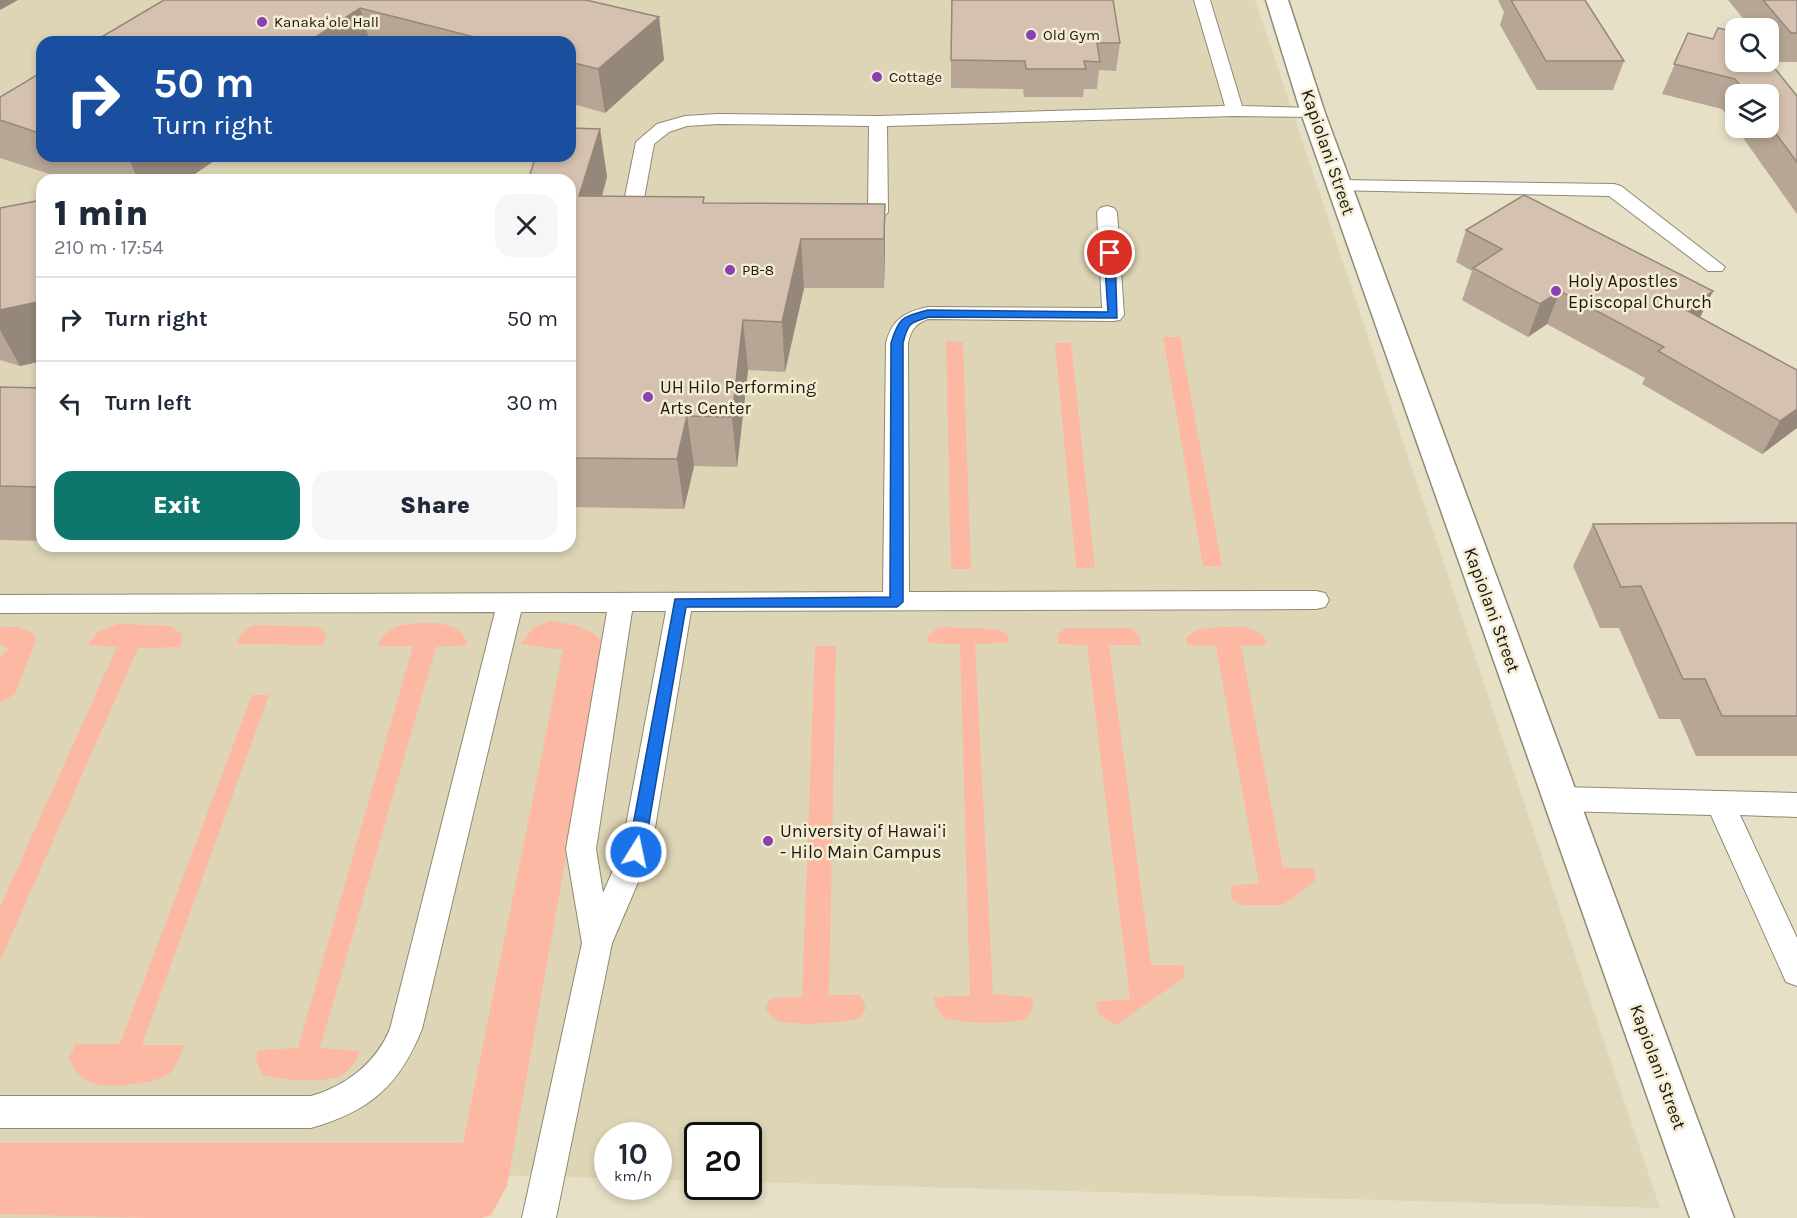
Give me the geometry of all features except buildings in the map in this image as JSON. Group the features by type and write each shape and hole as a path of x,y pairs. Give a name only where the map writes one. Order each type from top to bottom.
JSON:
{"street":[{"name":"Kapiolani Street","path":"1277,0 1339,186 1712,1218"}],"lane":[{"path":"1202,0 1235,111"},
{"path":"653,230 636,228 630,221 645,142 663,128 685,121 718,119 878,121 1235,111 1313,113"},
{"path":"842,224 866,223 878,212 878,121"},
{"path":"1339,186 1614,190 1715,267"},
{"path":"897,602 897,355 899,330 908,319 928,313 1113,315 1107,212"},
{"path":"0,604 1316,600"},
{"path":"539,1218 597,943 636,852 680,602"},
{"path":"0,1112 310,1112 345,1100 376,1078 392,1059 406,1029 510,603"},
{"path":"597,943 581,849 621,603"},
{"path":"1561,799 1797,805"},
{"path":"1720,803 1797,972"}],"shaded area":[{"name":"University of Hawaiʻi - Hilo Main Campus","path":"0,0 1255,0 1660,1208 762,1182 762,1122 684,1122 684,1180 672,1180 672,1122 594,1122 594,1178 487,1175 475,1218 0,1218"},
{"path":"1163,337 1180,337 1222,566 1203,566"},
{"path":"946,341 963,342 971,569 951,569"},
{"path":"1055,343 1071,343 1095,568 1076,568"},
{"path":"551,621 587,630 604,645 507,1186 491,1215 482,1218 152,1218 0,1214 0,1143 463,1143 563,650 521,644 534,627"},
{"path":"437,623 460,631 467,645 436,647 320,1048 360,1051 349,1069 343,1074 326,1080 262,1075 256,1060 258,1050 298,1048 413,646 378,646 382,638 395,628 411,624"},
{"path":"118,624 172,626 182,635 181,647 138,648 0,961 0,907 117,647 87,645 100,630"},
{"path":"253,625 319,627 326,633 324,645 236,644 241,634"},
{"path":"18,627 33,633 36,640 15,694 0,703 0,657 9,649 0,645 0,628"},
{"path":"939,627 998,629 1008,635 1008,643 975,644 993,994 1033,997 1032,1009 1027,1019 997,1023 945,1019 936,1008 934,997 970,996 960,644 927,643 928,636"},
{"path":"1244,627 1261,634 1267,645 1241,646 1283,868 1314,868 1316,880 1283,905 1241,905 1231,898 1231,886 1259,883 1216,646 1188,645 1186,639 1204,628"},
{"path":"1066,628 1131,628 1140,637 1141,645 1109,645 1151,965 1183,965 1185,977 1116,1025 1098,1014 1096,1002 1130,999 1087,645 1058,644 1058,634"},
{"path":"815,646 836,646 829,995 860,995 866,1008 860,1018 853,1020 803,1024 774,1019 765,1008 771,998 802,997"},
{"path":"252,695 269,695 142,1045 184,1045 180,1056 169,1074 153,1081 119,1086 90,1082 77,1072 69,1058 76,1044 120,1044"}],"place":[{"name":"Kanakaʻole Hall","path":"262,22"},
{"name":"Old Gym","path":"1031,35"},
{"name":"Cottage","path":"877,77"},
{"name":"PB-8","path":"730,270"},
{"name":"Holy Apostles Episcopal Church","path":"1556,291"},
{"name":"UH Hilo Performing Arts Center","path":"648,397"},
{"name":"University of Hawaiʻi - Hilo Main Campus","path":"768,841"}],"route":[{"path":"636,852 680,602 897,602 897,343 902,324 908,319 928,313 1113,315 1110,253"}]}
